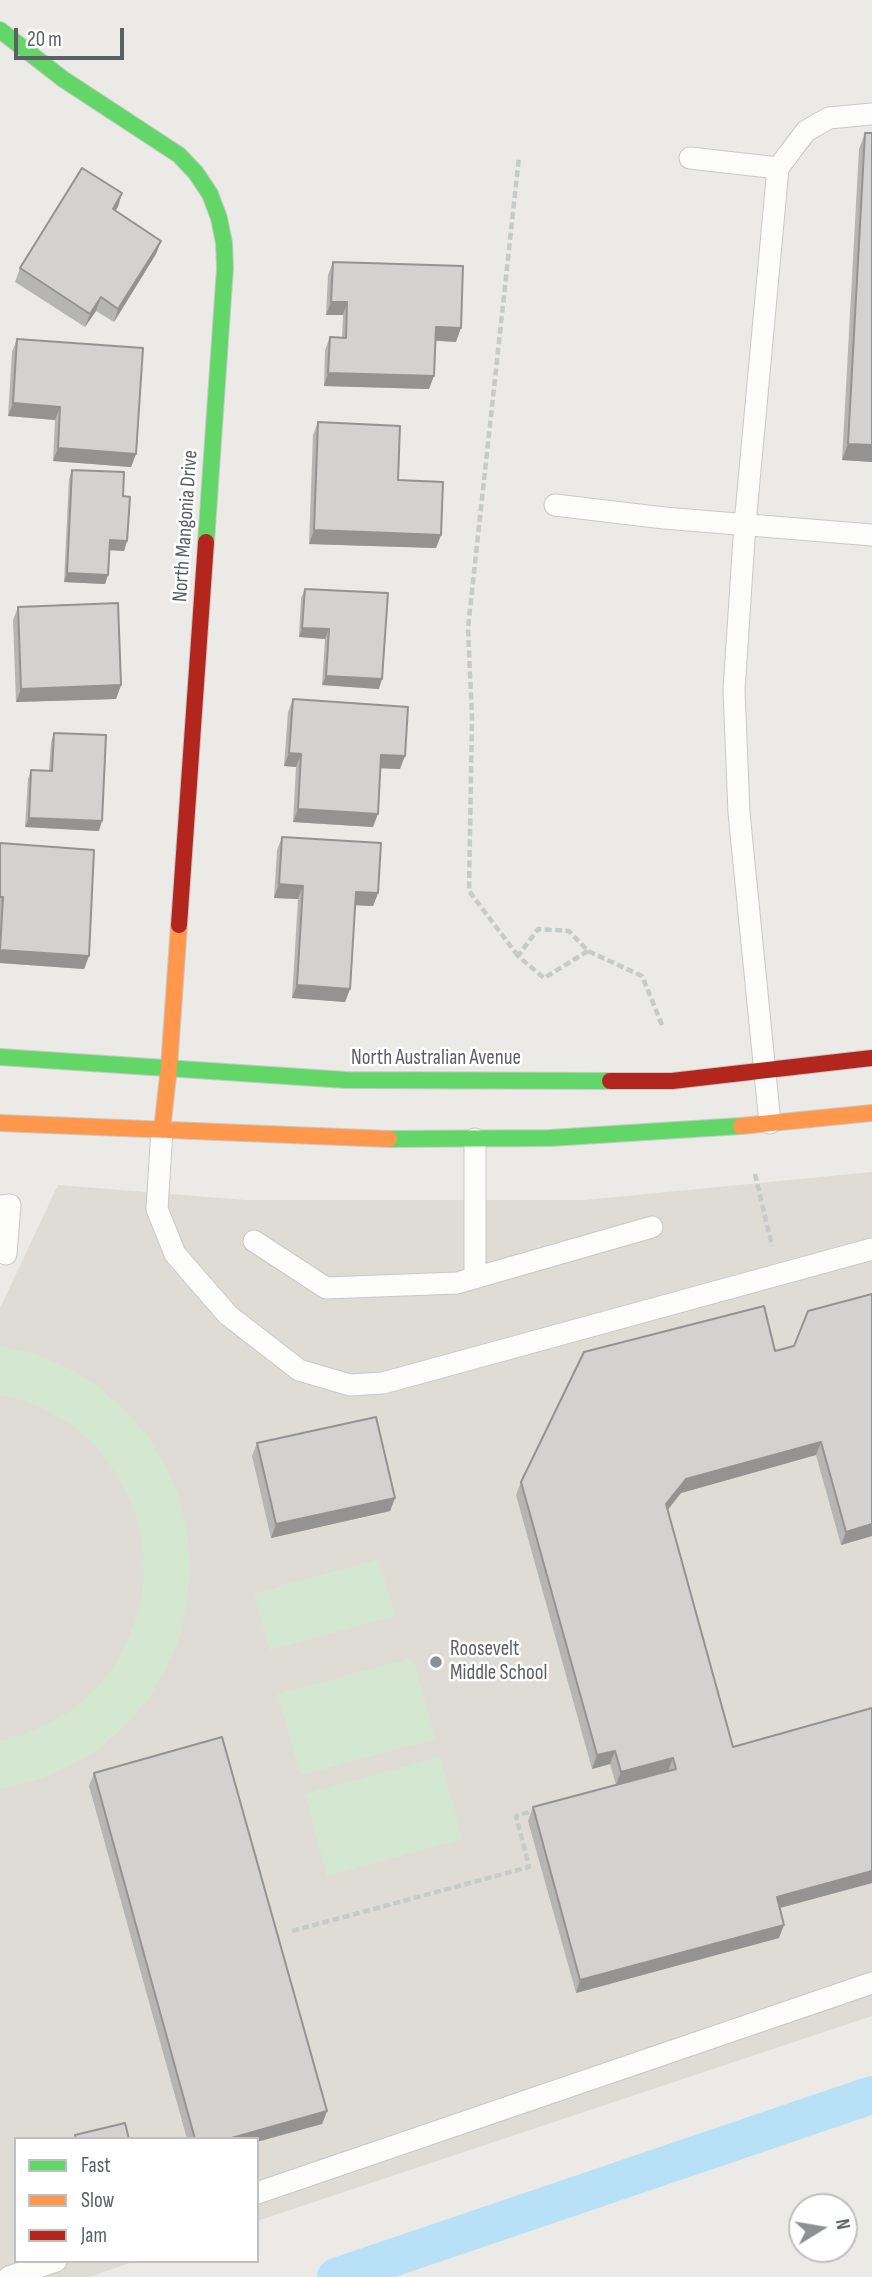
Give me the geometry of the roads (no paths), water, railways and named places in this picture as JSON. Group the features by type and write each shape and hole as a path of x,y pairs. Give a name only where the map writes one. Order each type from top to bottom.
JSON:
{"main road":[{"name":"North Mangonia Drive","path":"0,30 63,79 179,155 196,173 210,194 224,243 225,268 169,1067 162,1130"},
{"name":"North Australian Avenue","path":"0,1057 346,1080 672,1081 872,1058"},
{"path":"0,1123 382,1139 475,1139 578,1137 716,1129 872,1113"}],"lane":[{"path":"770,1123 739,813 734,690 745,524 778,168 806,131 829,118 872,114"},
{"path":"691,158 778,168"},
{"path":"555,505 664,518 872,534"},
{"path":"162,1130 157,1209 175,1254 228,1315 299,1370 350,1385 395,1380 872,1249"},
{"path":"475,1139 475,1278"},
{"path":"0,1206 10,1205 6,1254"},
{"path":"254,1241 326,1288 457,1283 652,1227"},
{"path":"259,2192 872,1983"},
{"path":"9,2277 49,2263"}],"waterway":[{"path":"336,2277 872,2095"}],"place":[{"name":"Roosevelt Middle School","path":"436,1662"}]}
